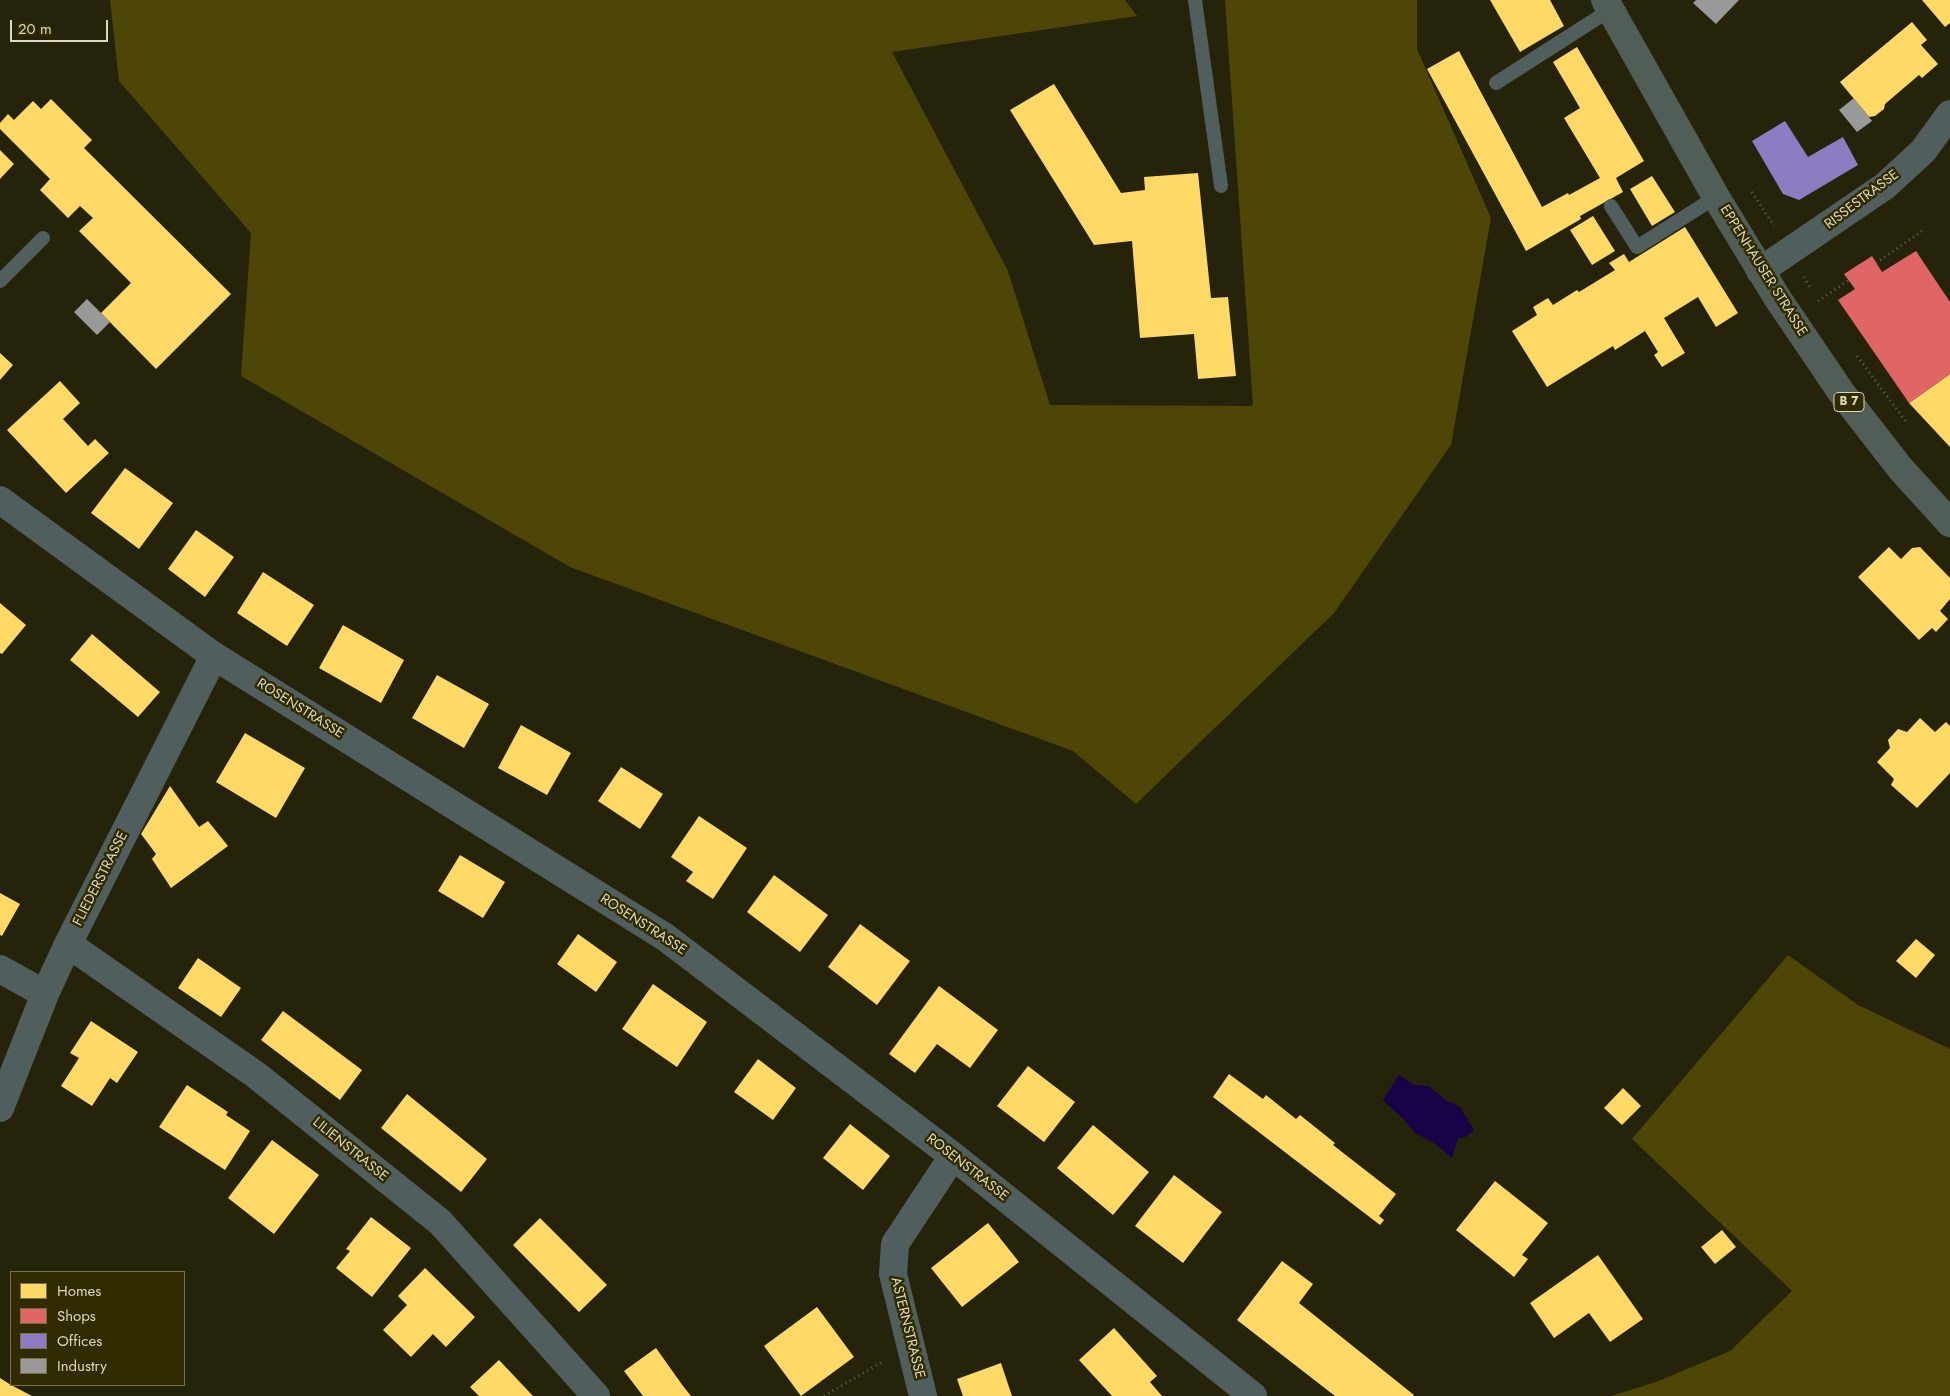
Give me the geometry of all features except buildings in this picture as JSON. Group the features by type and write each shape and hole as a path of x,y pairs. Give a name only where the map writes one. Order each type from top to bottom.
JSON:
{"main road":[{"name":"EPPENHAUSER STRASSE","path":"1608,5 1760,271 1841,392 1900,468 1950,523"}],"street":[{"name":"RISSESTRASSE","path":"1760,271 1790,253 1885,186 1923,151 1950,114"},
{"name":"ROSENSTRASSE","path":"0,500 214,656 665,937 953,1156 1253,1396"},
{"name":"FLIEDERSTRASSE","path":"0,1108 45,994 68,944 214,656"},
{"name":"LILIENSTRASSE","path":"68,944 256,1075 440,1222 596,1396"},
{"path":"0,969 45,994"},
{"name":"ASTERNSTRASSE","path":"923,1396 893,1274 895,1244 953,1156"}],"lane":[{"path":"1195,0 1221,186"},
{"path":"1496,83 1608,5"},
{"path":"1611,206 1637,247 1716,197"},
{"path":"0,281 44,238"}],"path":[{"path":"1876,263 1922,231"},
{"path":"1790,253 1823,309"},
{"path":"1818,301 1848,281"},
{"path":"1856,355 1909,426"},
{"path":"824,1396 910,1346"}],"shaded area":[{"path":"110,0 1125,0 1137,16 892,52 1008,271 1050,405 1253,406 1225,0 1417,0 1417,49 1491,218 1451,445 1334,613 1136,804 1073,751 570,567 241,376 251,233 119,81"},
{"path":"1788,955 1858,1005 1950,1049 1950,1396 1611,1396 1656,1382 1730,1351 1792,1291 1632,1139"},
{"path":"1399,1075 1414,1085 1429,1086 1447,1101 1460,1107 1474,1130 1466,1137 1458,1138 1452,1158 1434,1143 1415,1133 1383,1100"}]}
